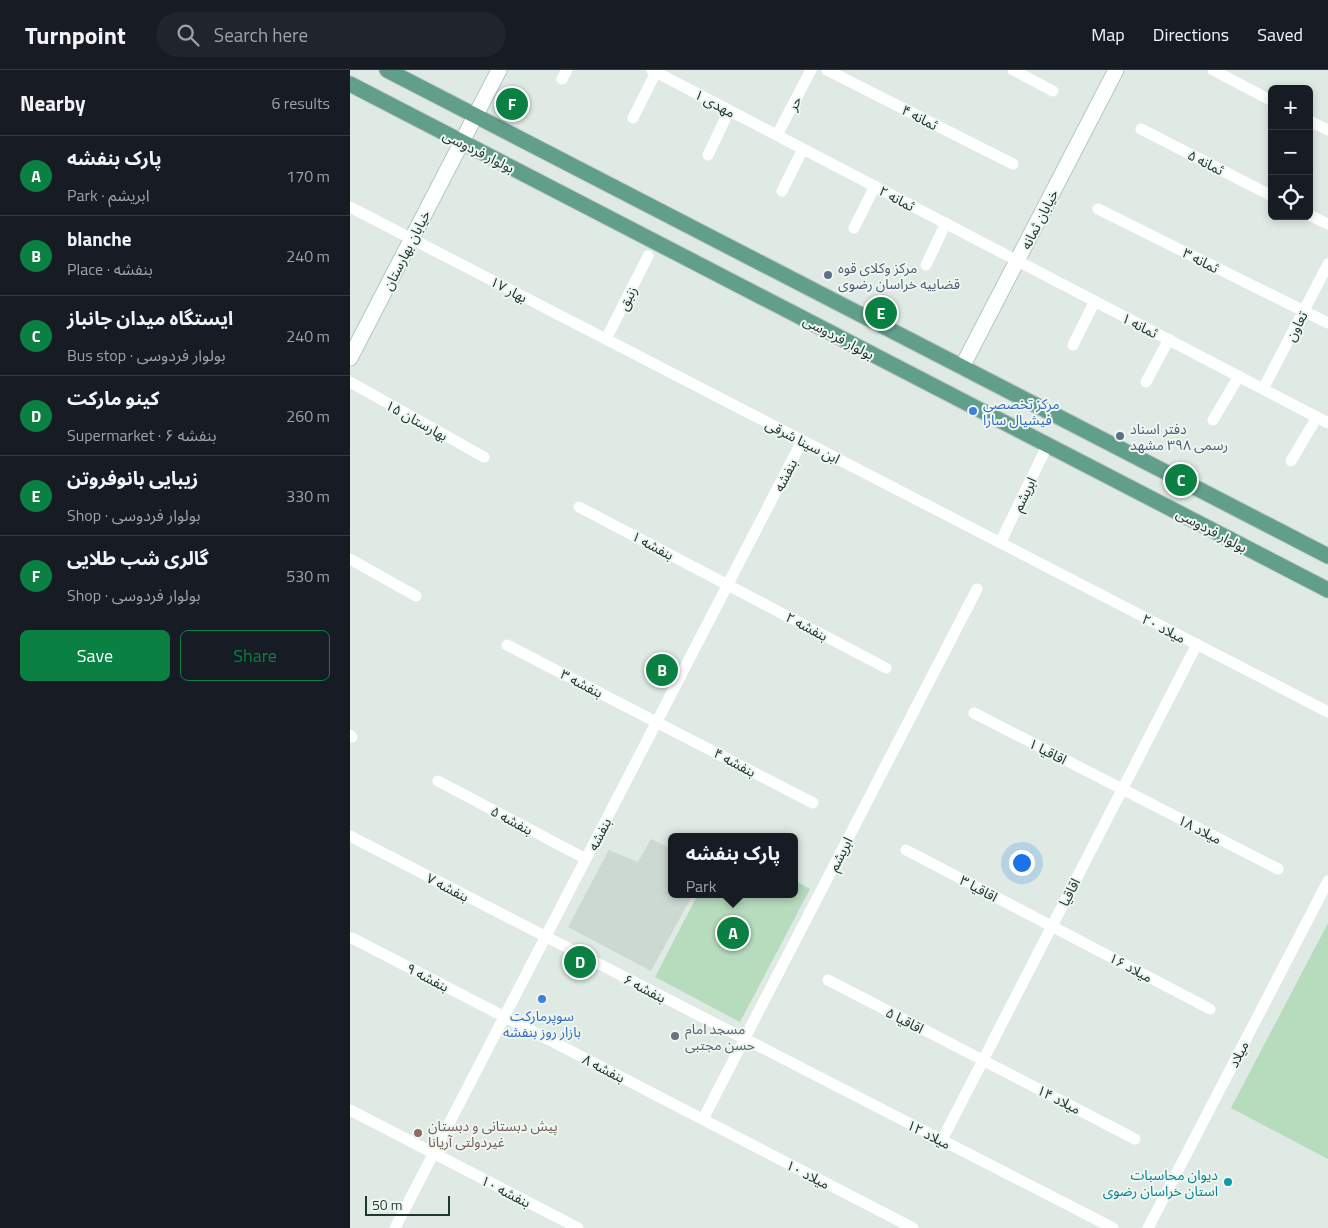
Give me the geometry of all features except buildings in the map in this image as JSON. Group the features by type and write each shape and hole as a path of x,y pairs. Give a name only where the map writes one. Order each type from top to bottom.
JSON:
{"main road":[{"path":"387,70 1328,556"},
{"name":"بولوار فردوسی","path":"350,84 1328,590"}],"street":[{"name":"خیابان بهارستان","path":"350,358 498,70"},
{"name":"حر","path":"777,135 811,70"},
{"name":"ثمانه ۴","path":"827,70 1013,164"},
{"path":"1013,70 1053,91"},
{"name":"خیابان ثمانه","path":"962,367 1116,70"},
{"path":"1213,70 1268,99"},
{"name":"مهدی ۱","path":"654,71 777,135"},
{"path":"634,118 654,71"},
{"path":"708,155 730,110"},
{"path":"1313,122 1328,130"},
{"name":"ثمانه ۵","path":"1141,129 1268,194"},
{"name":"ثمانه ۲","path":"777,135 1017,260"},
{"path":"782,191 803,149"},
{"path":"854,228 875,186"},
{"name":"بهار ۱۷","path":"350,207 606,340"},
{"name":"ثمانه ۳","path":"1098,209 1328,323"},
{"path":"1313,217 1328,224"},
{"path":"926,265 946,224"},
{"name":"زنبق","path":"606,340 648,256"},
{"name":"ثمانه ۱","path":"1017,260 1328,422"},
{"name":"تعاون","path":"1264,389 1328,264"},
{"path":"1073,345 1095,301"},
{"path":"1146,382 1168,339"},
{"name":"ابن سینا شرقی","path":"606,340 1000,543"},
{"path":"1214,420 1239,376"},
{"name":"بهارستان ۱۵","path":"350,382 484,457"},
{"path":"1291,461 1317,417"},
{"name":"بنفشه","path":"395,1228 802,441"},
{"name":"ابریشم","path":"1000,543 1048,444"},
{"name":"بنفشه ۱","path":"579,507 728,584"},
{"name":"میلاد ۲۰","path":"1000,543 1328,712"},
{"path":"350,559 416,596"},
{"name":"بنفشه ۲","path":"728,584 886,668"},
{"name":"ابریشم","path":"703,1119 977,589"},
{"name":"اقاقیا","path":"942,1140 1197,644"},
{"name":"بنفشه ۳","path":"507,645 657,721"},
{"name":"اقاقیا ۱","path":"974,713 1122,789"},
{"name":"بنفشه ۴","path":"657,721 812,804"},
{"name":"بنفشه ۵","path":"438,781 586,859"},
{"name":"میلاد ۱۸","path":"1122,789 1278,869"},
{"name":"بنفشه ۷","path":"350,836 546,937"},
{"name":"اقاقیا ۳","path":"906,850 1052,926"},
{"name":"میلاد","path":"1148,1228 1328,881"},
{"name":"میلاد ۱۶","path":"1052,926 1210,1009"},
{"name":"بنفشه ۶","path":"546,937 744,1039"},
{"name":"بنفشه ۹","path":"352,938 504,1016"},
{"name":"اقاقیا ۵","path":"828,980 982,1060"},
{"name":"بنفشه ۸","path":"504,1016 703,1119"},
{"name":"میلاد ۱۲","path":"744,1039 1114,1228"},
{"name":"میلاد ۱۴","path":"982,1060 1135,1139"},
{"name":"بنفشه ۱۰","path":"350,1110 578,1228"},
{"name":"میلاد ۱۰","path":"703,1119 913,1228"}],"shaded area":[{"path":"651,839 668,847 668,898 691,898 651,971 568,927 609,850 638,862"}],"green space":[{"path":"798,882 810,889 740,1022 655,977 696,898 798,898"},
{"path":"1328,923 1328,1159 1231,1108"}],"place":[{"name":"گالری شب طلایی","path":"512,104"},
{"name":"مرکز وکلای قوه قضاییه خراسان رضوی","path":"828,275"},
{"name":"زیبایی بانوفروتن","path":"881,313"},
{"name":"مرکز تخصصی فیشیال سارا","path":"973,411"},
{"name":"دفتر اسناد رسمی ۳۹۸ مشهد","path":"1120,436"},
{"name":"ایستگاه میدان جانباز","path":"1181,480"},
{"name":"blanche","path":"662,670"},
{"name":"پارک بنفشه","path":"733,933"},
{"name":"کینو مارکت","path":"580,962"},
{"name":"سوپرمارکت بازار روز بنفشه","path":"542,999"},
{"name":"مسجد امام حسن مجتبی","path":"675,1036"},
{"name":"پیش دبستانی و دبستان غیردولتی آریانا","path":"418,1133"},
{"name":"دیوان محاسبات استان خراسان رضوی","path":"1228,1182"}]}
